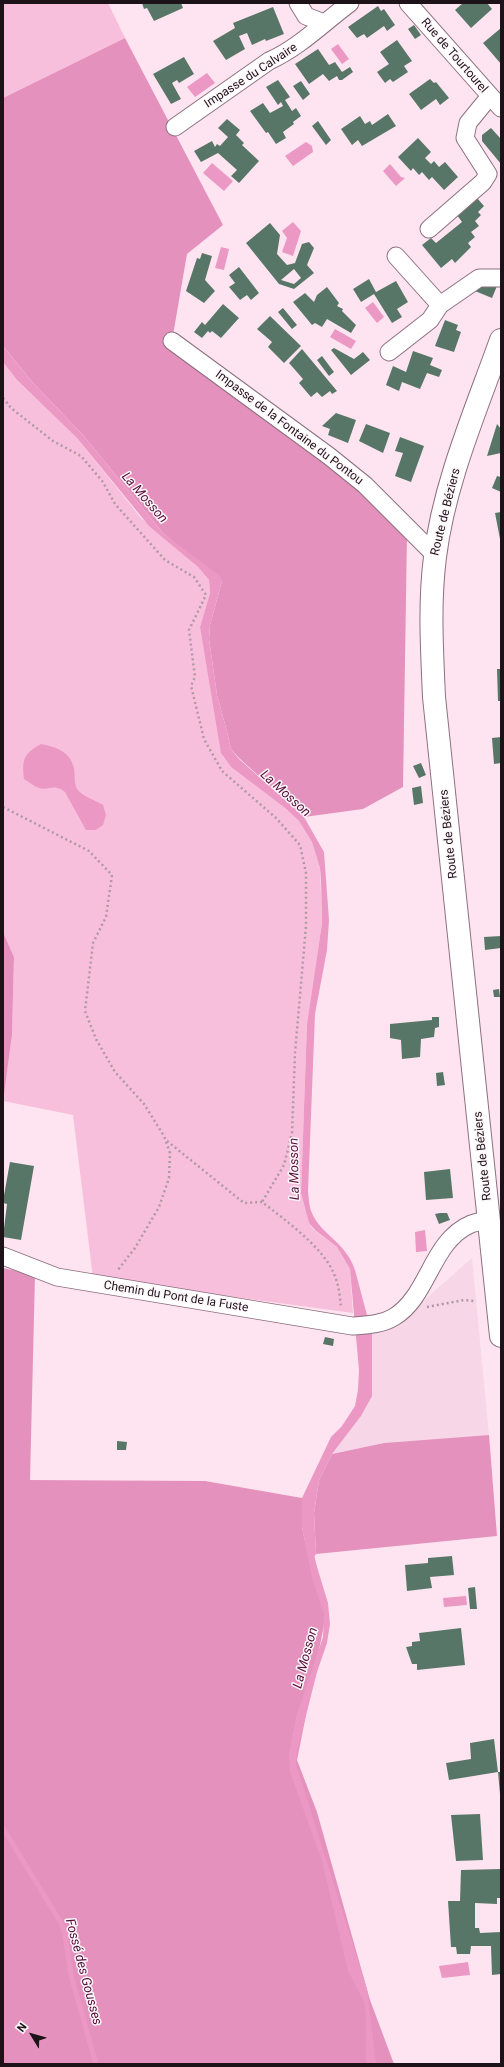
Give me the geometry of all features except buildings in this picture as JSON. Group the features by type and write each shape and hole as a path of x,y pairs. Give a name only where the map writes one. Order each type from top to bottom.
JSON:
{"main road":[{"name":"Route de Béziers","path":"501,340 455,471 435,555 430,606 434,697 493,1212 501,1336"}],"street":[{"path":"298,3 306,16 324,23"},
{"name":"Impasse du Calvaire","path":"175,127 269,61 284,54 311,36 324,23 350,3"},
{"name":"Rue de Tourtourel","path":"408,3 501,108"},
{"path":"429,229 482,182 488,174 465,138 468,123 490,96"},
{"path":"396,256 440,305"},
{"path":"389,352 430,320 440,305 479,278 501,278"},
{"name":"Impasse de la Fontaine du Pontou","path":"172,341 365,485 435,555"},
{"path":"407,1308 442,1250 451,1240 471,1224 493,1212"},
{"name":"Chemin du Pont de la Fuste","path":"3,1256 57,1277 348,1325 373,1325 393,1318 407,1308"}],"path":[{"path":"3,398 11,408 54,441 81,456 103,482 115,504 165,560 194,577 206,595 189,630 195,677 191,686 204,739 222,771 276,818 300,845 306,873 306,926 295,1053 292,1133 284,1165 262,1202"},
{"path":"3,807 89,850 112,875 106,917 93,943 85,1011 96,1039 115,1072 144,1104 166,1140 170,1153 169,1178 159,1207 135,1248 105,1286"},
{"path":"166,1140 244,1203 262,1202 298,1231 326,1260 334,1273 348,1325"},
{"path":"407,1308 416,1309 464,1300 474,1301"}],"shaded area":[{"path":"3,3 108,3 125,38 3,98"},
{"path":"125,38 223,225 187,254 172,341 361,488 407,535 403,787 363,809 304,817 231,749 217,695 209,639 210,625 222,581 163,533 83,435 34,384 3,346 3,98"},
{"path":"338,44 349,59 342,64 331,49"},
{"path":"207,73 215,83 195,97 187,87"},
{"path":"306,142 312,146 313,152 293,166 285,156"},
{"path":"212,163 233,181 224,191 203,173"},
{"path":"390,164 401,177 405,178 396,186 383,171"},
{"path":"293,222 301,231 293,256 282,252 287,238 282,231"},
{"path":"221,247 229,249 224,270 215,268"},
{"path":"373,302 384,317 377,323 365,308"},
{"path":"335,329 356,341 351,349 330,337"},
{"path":"3,346 34,384 83,435 163,533 220,576 222,581 210,625 209,639 217,695 231,749 239,759 304,817 324,852 329,920 327,950 315,1014 308,1192 310,1208 316,1221 346,1252 355,1270 372,1334 372,1396 361,1416 332,1454 319,1480 314,1513 316,1554 314,1557 328,1603 330,1624 327,1643 317,1672 297,1751 296,1764 367,1989 376,2064 366,2064 366,2016 364,2002 348,1971 322,1861 290,1772 289,1754 296,1717 323,1637 324,1615 312,1578 302,1527 302,1498 331,1437 342,1426 355,1406 358,1390 359,1370 350,1269 337,1247 315,1230 309,1223 301,1193 307,1024 322,923 320,868 312,842 299,821 285,808 231,767 221,753 200,627 210,593 209,580 198,567 149,526 77,438 17,380 3,362"},
{"path":"3,362 17,380 77,438 141,518 198,567 209,580 210,593 200,627 223,756 231,767 285,808 299,821 312,842 320,868 322,923 307,1024 301,1193 309,1223 313,1229 337,1247 350,1269 353,1313 93,1278 73,1115 3,1101 12,1035 14,957 3,932"},
{"path":"41,744 60,750 68,756 74,768 77,789 86,796 103,805 106,815 103,825 96,830 86,830 65,792 61,789 39,788 24,779 23,767 25,758 30,751"},
{"path":"3,932 14,957 12,1035 3,1102"},
{"path":"425,1230 427,1251 416,1252 415,1232"},
{"path":"472,1258 489,1435 384,1443 332,1454 361,1416 371,1354 372,1334 399,1322"},
{"path":"3,1268 35,1275 30,1480 205,1481 302,1498 302,1527 308,1555 314,1555 327,1610 297,1760 317,1812 370,2000 394,2064 3,2064"},
{"path":"489,1435 497,1536 316,1554 314,1513 319,1480 332,1454 384,1443"},
{"path":"466,1596 467,1605 444,1607 443,1598"},
{"path":"468,1962 470,1975 442,1978 439,1966"}],"waterway":[{"name":"Fossé des Gousses","path":"3,1828 61,1923 65,1934 71,1975 96,2064"}],"water label":[{"name":"La Mosson","path":"144,498"},
{"name":"La Mosson","path":"285,794"},
{"name":"La Mosson","path":"295,1169"},
{"name":"La Mosson","path":"306,1658"}]}
